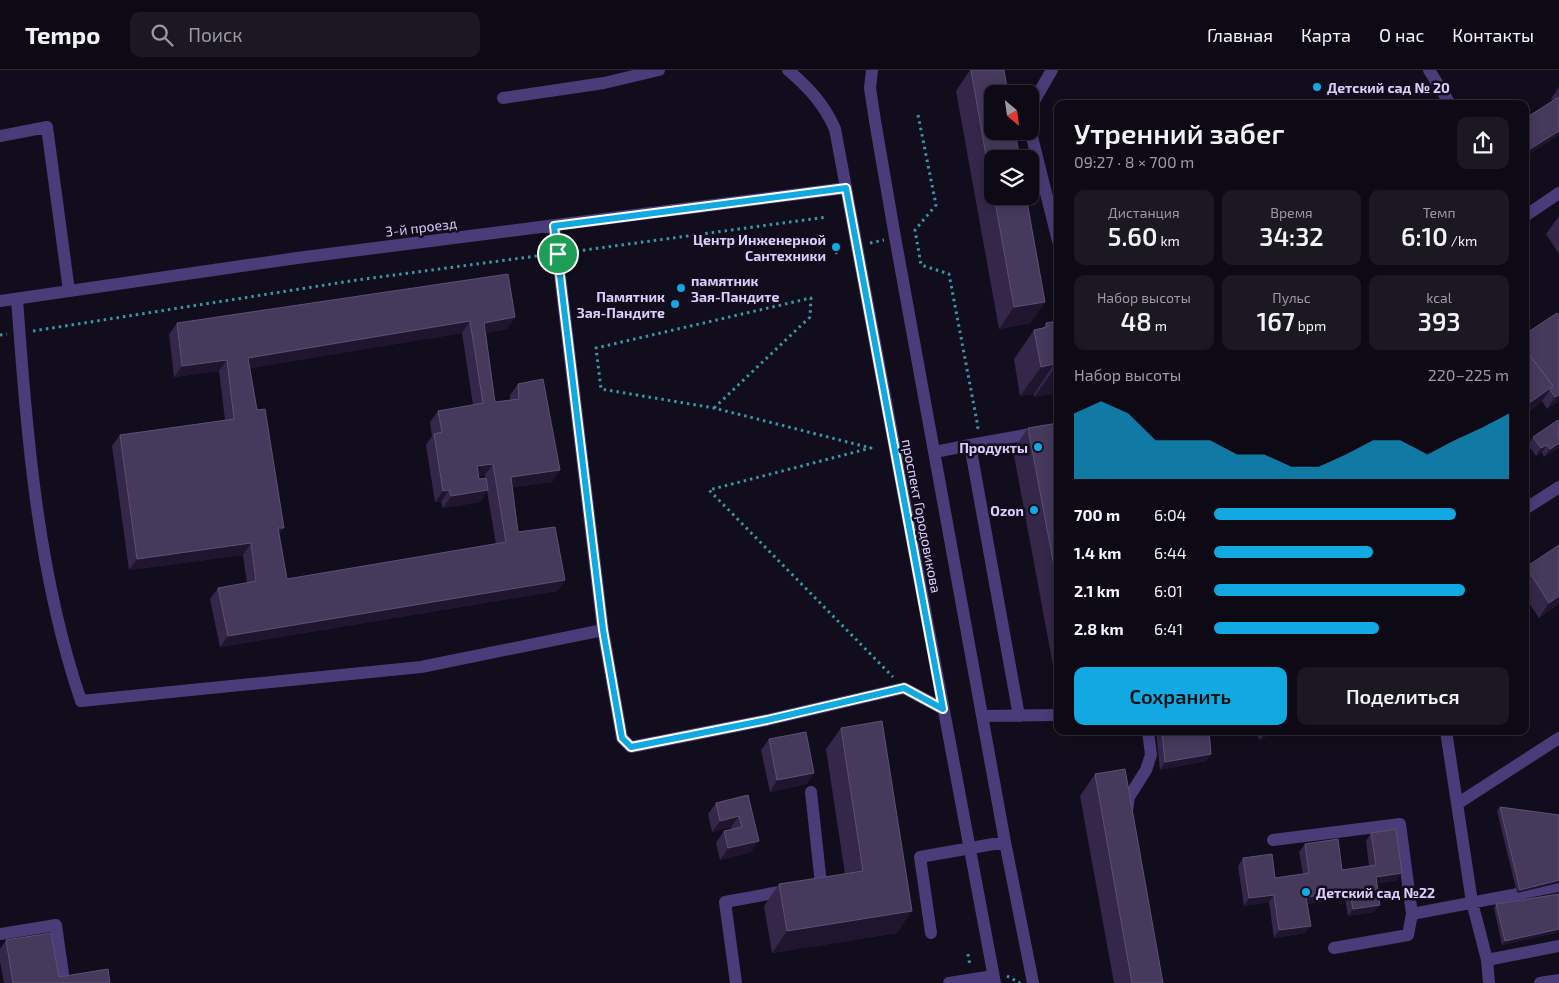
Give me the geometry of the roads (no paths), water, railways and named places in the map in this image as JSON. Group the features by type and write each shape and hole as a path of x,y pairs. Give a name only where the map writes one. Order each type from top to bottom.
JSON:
{"street":[{"path":"503,98 604,83 658,70"},
{"name":"проспект Городовикова","path":"788,70 806,85 826,109 835,129 943,709 997,978"},
{"name":"проспект Городовикова","path":"872,70 870,88 874,121 1005,842 1034,983"},
{"path":"1039,92 1052,70"},
{"path":"1429,70 1445,100"},
{"path":"0,136 47,127 69,291"},
{"path":"1033,140 1054,225"},
{"name":"3-й проезд","path":"0,301 297,258 846,188"},
{"path":"1529,213 1559,193"},
{"path":"554,226 603,630 622,738 631,747 767,720 904,688 943,709"},
{"path":"17,299 32,469 52,601 82,701 421,667 603,630"},
{"path":"935,452 1054,430"},
{"path":"970,445 1019,716"},
{"path":"1529,506 1559,487"},
{"path":"983,716 1054,715"},
{"path":"1129,821 1127,812 1129,797 1146,770 1151,755 1148,735"},
{"path":"1447,735 1472,902 1487,960 1489,983"},
{"path":"1457,804 1559,738"},
{"path":"736,983 725,902 821,884 811,792"},
{"path":"1273,840 1400,824 1412,914 1408,935 1334,948"},
{"path":"930,933 920,857 970,850 1005,842"},
{"path":"1412,914 1559,886"},
{"path":"0,934 56,925 63,974"},
{"path":"1487,960 1559,946"},
{"path":"949,983 997,978"},
{"path":"1540,983 1559,980"}],"place":[{"name":"Детский сад № 20","path":"1317,87"},
{"name":"Центр Инженерной Сантехники","path":"836,247"},
{"name":"памятник Зая-Пандите","path":"681,288"},
{"name":"Памятник Зая-Пандите","path":"675,304"},
{"name":"Продукты","path":"1038,447"},
{"name":"Ozon","path":"1034,510"},
{"name":"Детский сад №22","path":"1306,892"}]}
